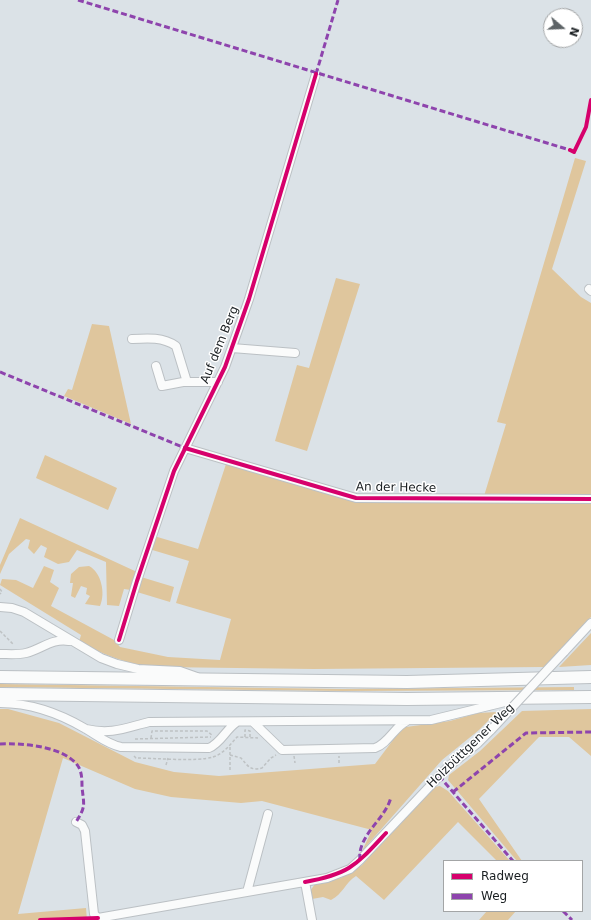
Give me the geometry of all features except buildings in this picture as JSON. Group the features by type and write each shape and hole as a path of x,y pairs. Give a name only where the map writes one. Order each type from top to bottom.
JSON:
{"highway":[{"path":"0,677 407,682 591,677"},
{"path":"0,694 391,699 591,697"}],"street":[{"name":"Auf dem Berg","path":"119,640 157,521 185,448 218,382 253,300 316,74"},
{"path":"132,339 148,338 166,340 176,346 187,382"},
{"path":"232,348 295,353"},
{"path":"156,366 162,386 187,382 218,382"},
{"name":"An der Hecke","path":"185,448 356,498 591,499"},
{"path":"0,607 12,608 24,612 101,658 116,664 138,669 180,671 207,680"},
{"name":"Holzbüttgener Weg","path":"97,919 327,878 350,868 360,860 449,766 478,743 591,623"},
{"path":"0,654 26,653 56,641 72,641"},
{"path":"86,729 107,732 117,731 149,722 408,721 439,719 495,704 528,698"},
{"path":"0,702 22,704 46,710 86,729 108,743 129,748 205,749 213,746 220,740 229,728 237,722"},
{"path":"253,722 282,750 356,750 371,749 380,746 396,728 408,721"},
{"path":"247,892 268,814"},
{"path":"76,822 82,825 85,830 94,914 97,919"},
{"path":"305,882 312,920"}],"path":[{"path":"570,150 574,152 586,127 591,100"},
{"path":"0,590 2,592 0,594"},
{"path":"0,631 13,644"},
{"path":"245,737 245,730 250,731 250,737"},
{"path":"151,738 152,731 207,731 215,737 151,738 137,738 129,745 129,750 136,758 168,758 166,765"},
{"path":"230,770 230,744 237,737 264,738"},
{"path":"220,740 228,746"},
{"path":"294,754 294,763"},
{"path":"339,754 339,763"}],"shaded area":[{"path":"575,158 586,161 552,269 581,297 591,303 591,497 484,496 506,424 497,422"},
{"path":"336,278 360,284 307,451 275,441 297,365 309,368"},
{"path":"92,324 109,326 131,424 64,396 68,389 72,390"},
{"path":"45,455 117,488 108,510 36,478"},
{"path":"226,464 351,501 591,502 591,617 544,667 314,669 160,667 148,666 118,659 79,642 81,635 0,585 2,579 16,580 33,588 44,566 54,570 50,582 59,588 51,606 114,640 120,647 168,657 220,660 231,619 176,603 189,561 149,549 154,536 198,549"},
{"path":"20,518 137,572 131,590 124,589 119,606 107,605 106,562 77,550 69,562 58,564 44,557 47,548 41,545 34,554 28,548 30,540 26,539 9,554 0,574 0,565"},
{"path":"89,566 97,573 101,583 102,601 100,606 85,604 90,596 86,594 87,588 81,586 75,598 71,596 73,583 70,583 71,574 79,567"},
{"path":"141,577 174,587 170,602 137,592"},
{"path":"591,633 591,665 559,667"},
{"path":"0,684 343,689 574,687 574,690 343,691 0,687"},
{"path":"0,709 8,709 59,723 135,762 174,772 219,776 375,764 399,732 406,727 450,721 478,713 497,712 479,730 442,760 362,851 372,830 262,801 241,803 171,797 135,789 63,758 18,914 86,908 87,920 0,920"},
{"path":"591,709 591,756 569,737 539,737 479,799 521,860 516,860 448,780 449,775 480,751 522,711"},
{"path":"440,786 448,791 509,860 496,860 458,822 384,900 356,876 335,898 331,900 323,897 312,899 310,891 315,884 341,878 362,865 435,787"},
{"path":"486,912 515,912 508,920 479,920"}],"marked path":[{"path":"78,0 570,150"},
{"path":"316,74 338,0"},
{"path":"0,372 185,448"},
{"path":"453,792 526,733 591,732"},
{"path":"0,744 20,744 42,747 53,750 72,759 80,771 84,802 83,809 76,822"},
{"path":"439,776 512,860"},
{"path":"360,860 360,851 363,843 367,835 384,813 391,797"},
{"path":"564,912 572,920"}],"cycle path":[{"path":"119,640 174,471 225,367 249,299 316,74"},
{"path":"570,150 574,152 586,127 591,100"},
{"path":"185,448 356,498 591,499"},
{"path":"305,882 332,875 351,866 367,853 386,833"},
{"path":"40,920 98,918"}]}
